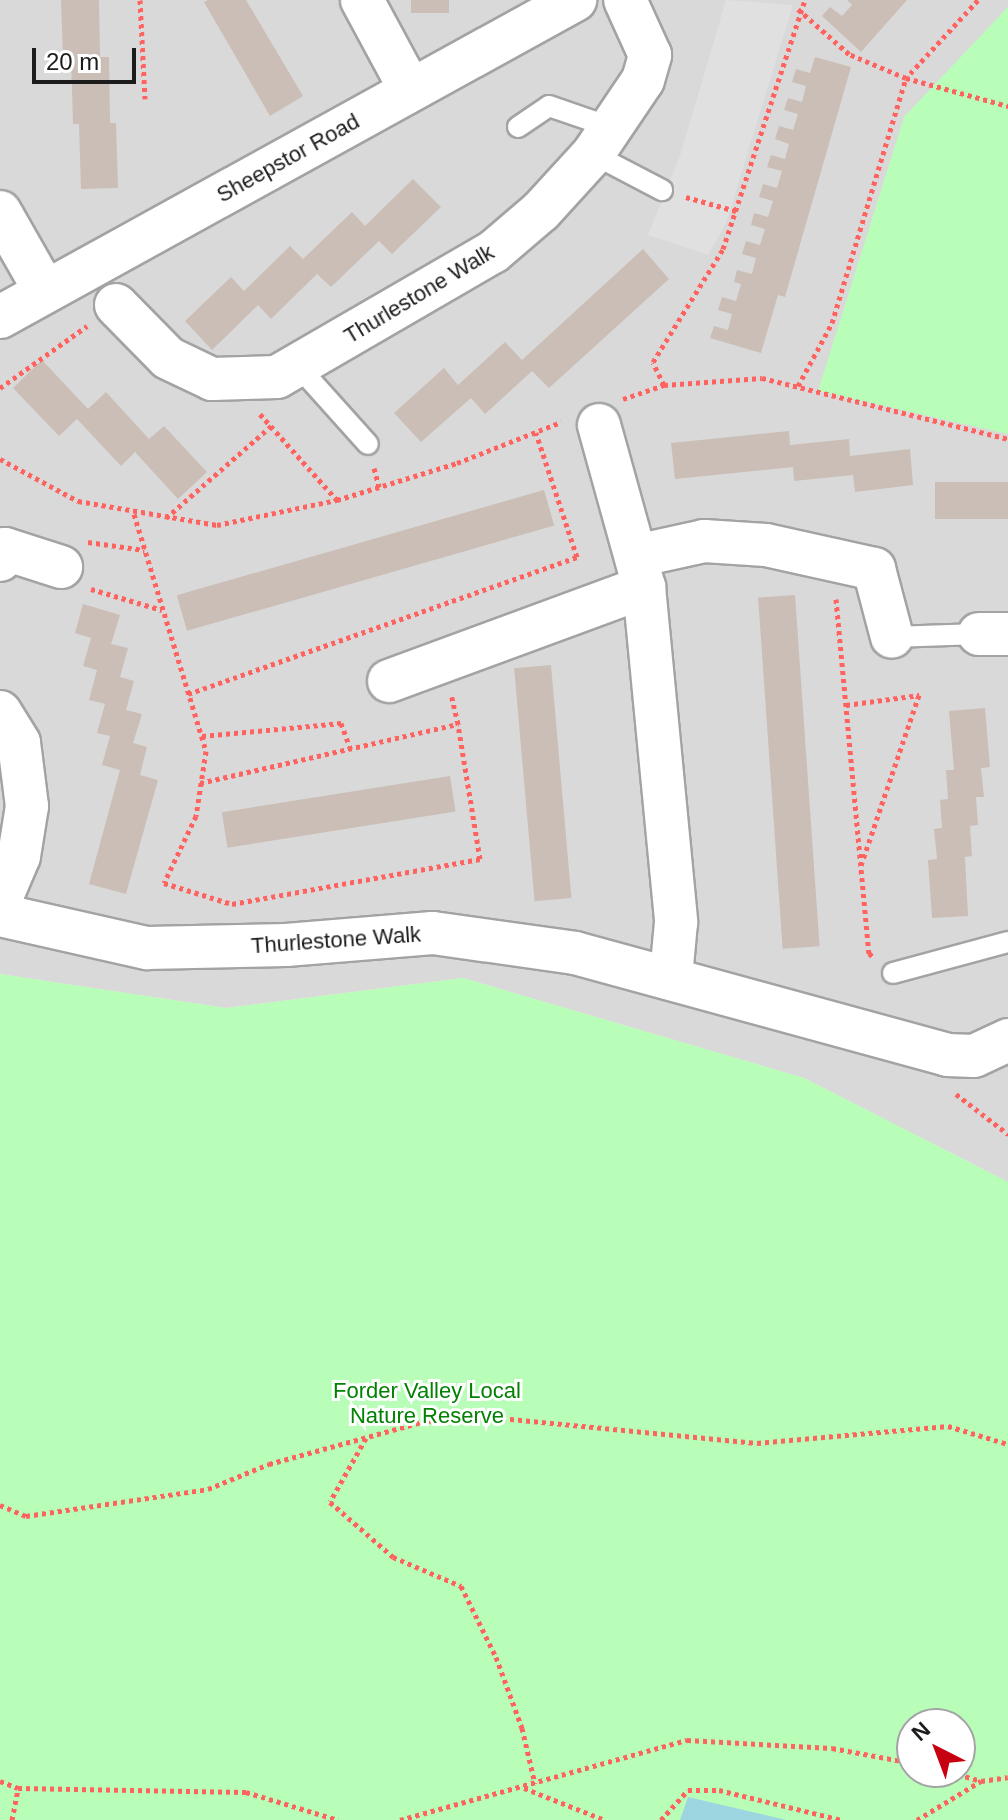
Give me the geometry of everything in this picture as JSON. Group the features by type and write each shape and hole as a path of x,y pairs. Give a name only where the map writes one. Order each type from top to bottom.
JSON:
{"street":[{"path":"362,0 410,89"},
{"name":"Sheepstor Road","path":"0,317 575,0"},
{"name":"Thurlestone Walk","path":"116,305 168,358 212,379 277,377 493,252 541,211 603,141 643,80 650,55 625,0"},
{"path":"0,212 45,291"},
{"path":"590,417 640,572 676,922 671,977"},
{"path":"389,681 445,660 704,541 766,545 874,569 892,637"},
{"path":"0,560 5,549 72,565"},
{"path":"0,712 19,743 27,806 19,856 0,901"},
{"name":"Thurlestone Walk","path":"0,915 147,948 271,946 433,933 575,953 947,1055 974,1056 1008,1040"}],"lane":[{"path":"518,127 549,106 603,141 662,190"},
{"path":"297,365 368,444"},
{"path":"892,637 994,634"},
{"path":"893,973 1008,942"}],"path":[{"path":"140,0 145,99"},
{"path":"664,385 653,362 723,249 798,9 805,0"},
{"path":"798,386 832,323 906,78 978,0"},
{"path":"798,9 849,54 906,78 1008,106"},
{"path":"662,190 736,211"},
{"path":"0,388 116,305"},
{"path":"234,378 271,426 337,500"},
{"path":"0,459 78,501 134,514 217,525 337,500 590,417 664,385 762,378 1008,439"},
{"path":"165,519 271,426"},
{"path":"188,694 577,557 536,433"},
{"path":"134,514 206,751 196,816 164,883 232,904 480,859 445,660"},
{"path":"145,550 88,541 72,565 77,585 163,610"},
{"path":"834,560 869,953 893,973"},
{"path":"846,705 919,695 860,866"},
{"path":"202,736 341,723 351,750"},
{"path":"200,783 458,724"},
{"path":"0,1505 26,1516 208,1489 269,1464 367,1437 470,1415 757,1443 948,1426 1008,1444"},
{"path":"367,1437 330,1502 393,1557 461,1586 501,1671 535,1784"},
{"path":"400,1820 687,1740 832,1748 896,1760"},
{"path":"917,1820 981,1781 1008,1777"},
{"path":"976,1780 981,1781"},
{"path":"0,1781 18,1788 246,1792 338,1820"},
{"path":"523,1787 605,1820"},
{"path":"12,1820 18,1788"},
{"path":"661,1820 688,1790 719,1790 842,1820"}],"shaded area":[{"path":"0,0 1008,0 1008,1182 804,1078 463,978 226,1008 0,974"},
{"path":"726,0 793,5 726,223 708,255 648,235 680,156"}],"green space":[{"path":"1008,7 1008,434 818,391 904,117"},
{"name":"Forder Valley Local Nature Reserve","path":"0,974 226,1008 463,978 804,1078 1008,1182 1008,1820 0,1820"}],"water":[{"path":"688,1797 786,1820 680,1820"}],"building":[{"path":"61,0 99,0 100,57 109,57 110,123 116,123 118,188 81,189 79,124 73,124 71,58 63,58"},
{"path":"246,0 303,96 270,116 204,2"},
{"path":"411,0 449,0 449,13 411,13"},
{"path":"847,0 907,0 861,52 822,16 830,7 842,16 852,5"},
{"path":"815,57 851,67 785,297 778,295 761,353 710,338 714,326 728,330 732,314 718,310 722,297 736,301 741,284 734,282 737,270 752,274 756,258 742,254 746,241 760,245 765,229 751,225 754,213 768,217 773,201 759,197 763,184 777,188 782,171 767,167 771,155 785,159 789,144 775,139 779,126 793,130 798,114 784,110 788,98 802,102 806,86 792,82 796,69 810,73"},
{"path":"413,179 441,207 392,254 379,241 331,287 317,274 271,319 258,305 212,350 185,321 231,277 244,291 290,246 303,259 352,212 365,226"},
{"path":"643,249 669,279 549,388 532,371 485,414 471,398 421,442 394,413 444,368 458,385 505,342 522,360"},
{"path":"42,360 88,409 106,392 149,439 164,426 207,472 178,499 135,452 121,466 77,419 59,436 13,388"},
{"path":"789,431 790,445 849,439 850,456 910,449 913,485 855,492 853,475 794,481 793,467 675,479 671,443"},
{"path":"935,482 1008,482 1008,519 935,519"},
{"path":"544,490 554,526 187,631 177,595"},
{"path":"795,595 820,946 783,949 758,598"},
{"path":"83,604 120,615 111,644 128,648 120,677 134,681 126,710 142,714 133,743 147,747 140,775 158,780 126,894 89,884 120,770 102,765 110,736 97,733 105,704 89,700 97,670 83,666 91,638 75,633"},
{"path":"551,665 571,898 535,901 514,668"},
{"path":"985,708 990,767 981,768 984,797 976,797 978,825 970,826 972,856 965,857 968,916 932,918 928,860 937,859 934,829 942,828 940,800 948,799 946,770 954,770 949,711"},
{"path":"450,776 456,812 227,848 222,812"}]}
